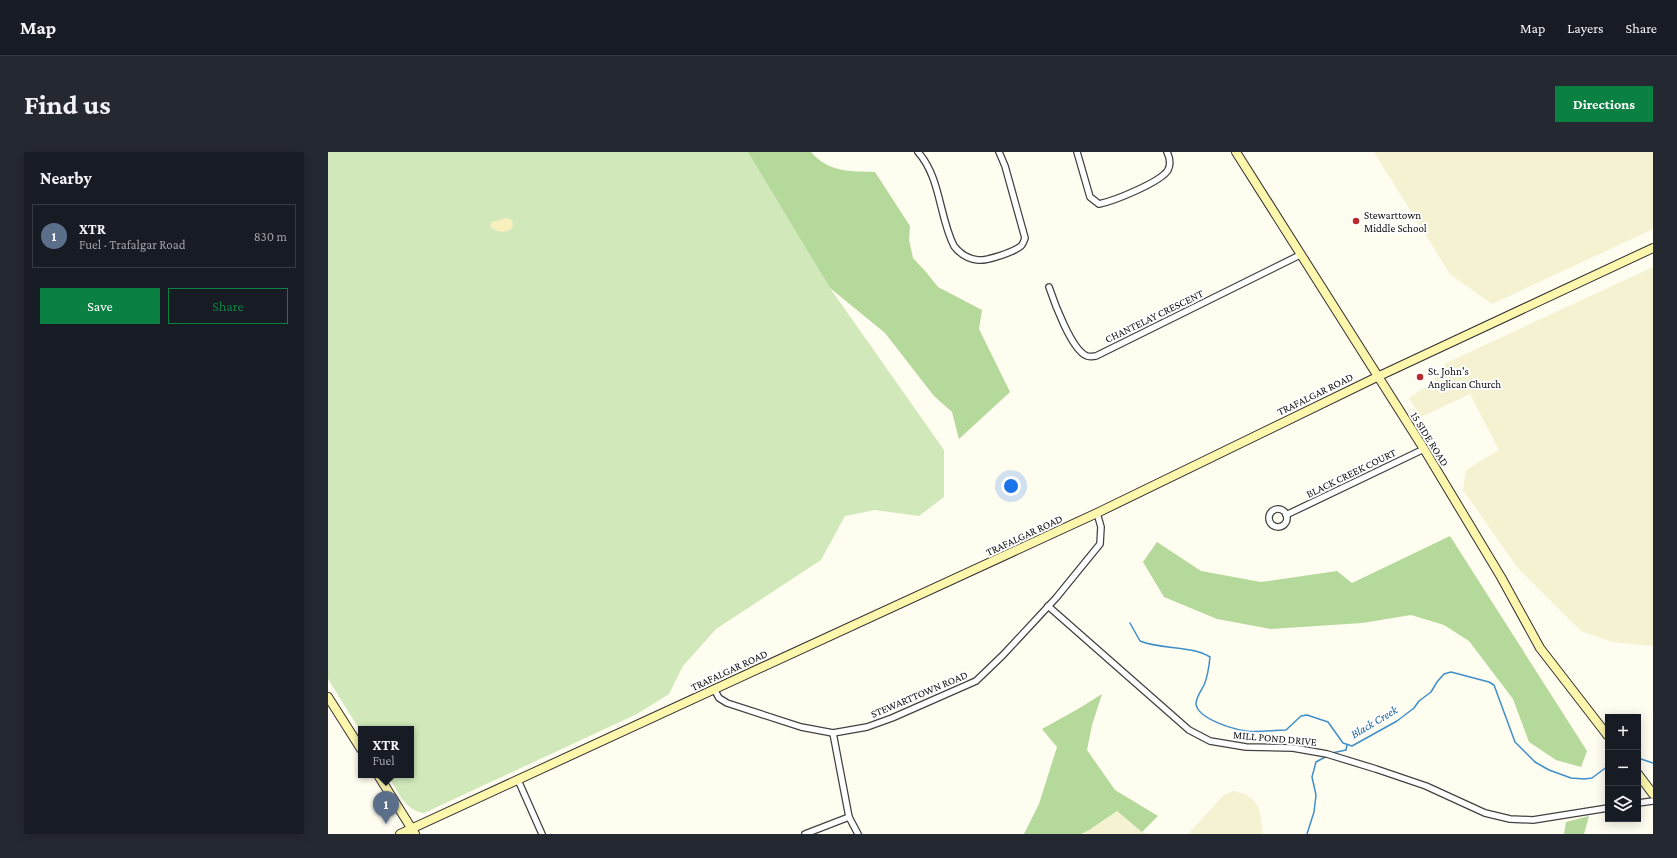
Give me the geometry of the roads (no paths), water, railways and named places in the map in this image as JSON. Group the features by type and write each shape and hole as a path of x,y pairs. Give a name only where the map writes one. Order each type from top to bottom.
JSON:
{"main road":[{"name":"15 SIDE ROAD","path":"1236,152 1377,377 1424,449 1501,577 1540,648 1605,732"},
{"name":"TRAFALGAR ROAD","path":"400,834 413,831 518,780 989,564 1377,377 1653,248"},
{"path":"328,697 358,744"},
{"path":"380,778 413,831"},
{"path":"1641,778 1653,794"}],"street":[{"path":"918,152 926,165 936,189 954,246 965,256 981,260 1017,249 1023,243 1025,238 1005,166 999,152"},
{"path":"1077,152 1090,197 1099,204 1112,201 1162,177 1169,169 1170,159 1167,152"},
{"name":"CHANTELAY CRESCENT","path":"1049,287 1057,311 1078,350 1087,356 1096,356 1300,255"},
{"name":"BLACK CREEK COURT","path":"1286,515 1424,449"},
{"name":"STEWARTTOWN ROAD","path":"714,690 719,698 726,703 801,727 833,733 874,725 976,681 1003,655 1056,598 1100,544 1101,527 1097,513"},
{"name":"MILL POND DRIVE","path":"1048,606 1189,730 1210,741 1246,747 1293,748 1327,754 1376,768 1426,786 1485,813 1510,819 1533,820 1605,808"},
{"path":"833,733 849,817 858,834"},
{"path":"518,780 542,834"},
{"path":"1641,803 1653,801"},
{"path":"805,834 849,817"}],"waterway":[{"name":"Black Creek","path":"1130,623 1140,641 1157,646 1194,651 1210,657 1209,668 1204,685 1198,696 1196,704 1198,709 1209,719 1233,728 1251,732 1286,730 1301,716 1307,715 1328,722 1343,743 1352,746 1397,721 1431,692 1444,674 1451,672 1489,682 1494,685 1515,742 1535,762 1549,770 1571,778 1592,778 1605,768"},
{"path":"1332,753 1346,750 1347,745"},
{"path":"1307,834 1314,812 1316,795 1312,777 1316,762 1327,756"},
{"name":"Black Creek","path":"1641,759 1653,763"}],"place":[{"name":"Stewarttown Middle School","path":"1356,221"},
{"name":"St. John's Anglican Church","path":"1420,377"},
{"name":"XTR","path":"386,824"}]}
